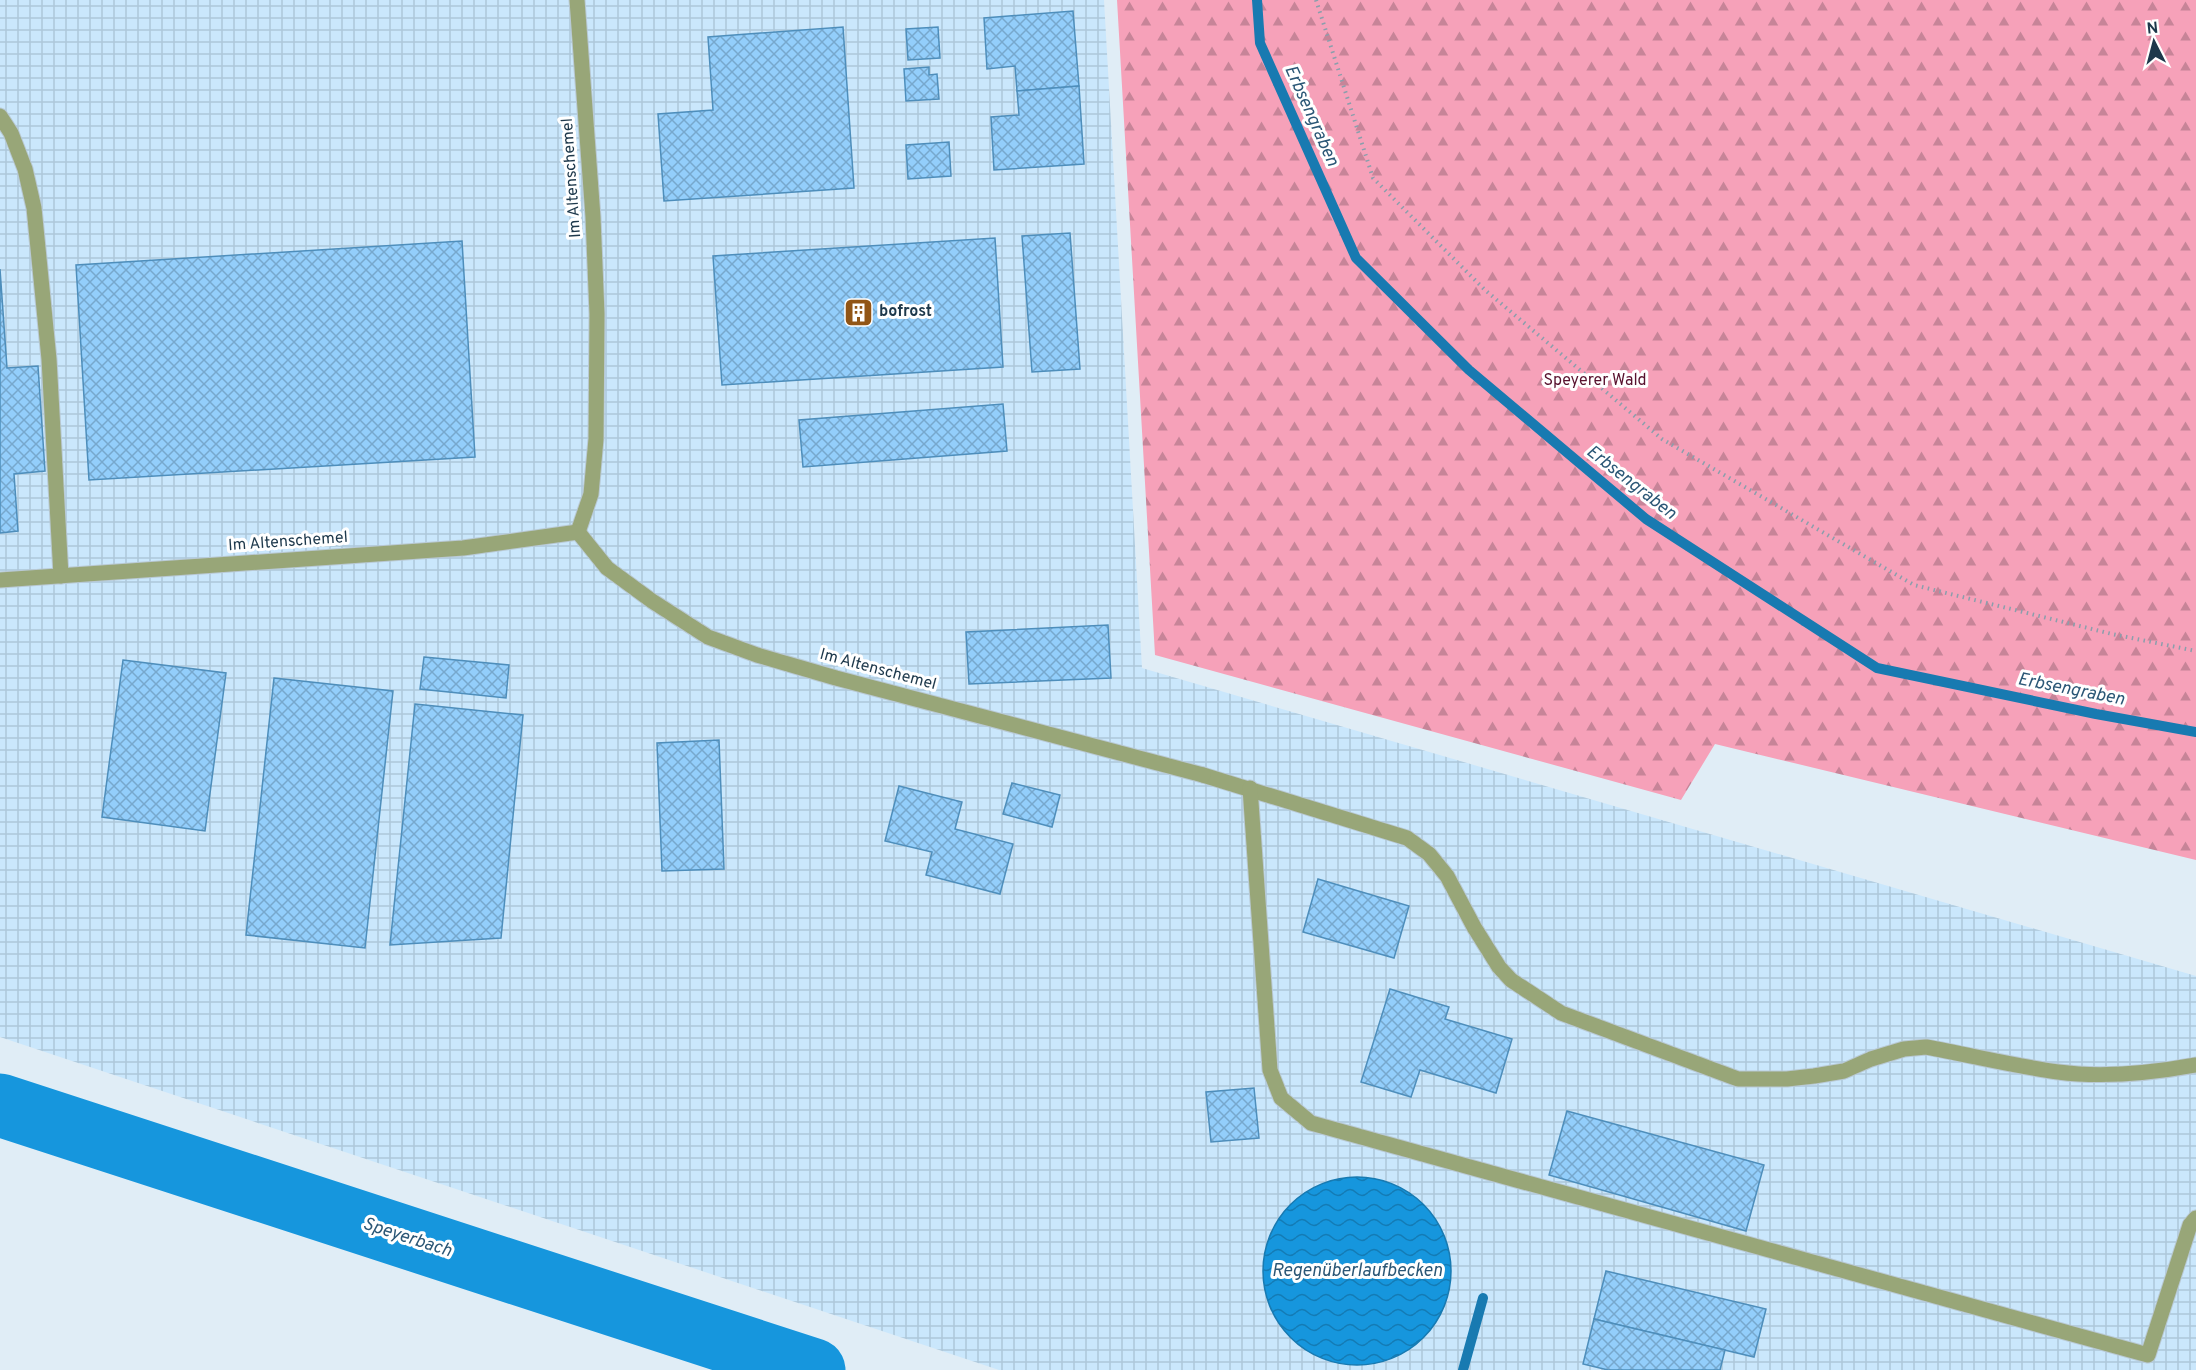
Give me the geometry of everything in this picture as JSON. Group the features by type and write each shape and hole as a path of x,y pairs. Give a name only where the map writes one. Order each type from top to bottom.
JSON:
{"street":[{"name":"Im Altenschemel","path":"577,0 593,217 597,314 596,439 591,494 578,532"},
{"path":"0,116 11,134 25,169 34,208 50,359 61,576"},
{"name":"Im Altenschemel","path":"0,580 464,548 578,532"},
{"name":"Im Altenschemel","path":"578,532 607,568 652,601 708,637 757,655 836,678 1250,788 1407,838 1429,854 1447,876 1474,927 1499,967 1511,980 1561,1013 1738,1078 1787,1079 1814,1076 1844,1071 1871,1059 1904,1049 1926,1047 2060,1072 2163,1071 2196,1065"},
{"path":"1250,788 1270,1070 1281,1098 1311,1123 2148,1356 2190,1225 2196,1218"}],"path":[{"path":"1316,0 1373,178 1485,290 1662,439 1914,585 2112,634 2196,651"}],"shaded area":[{"path":"0,0 1104,0 1142,668 2196,976 2196,1370 999,1370 0,1037"}],"green space":[{"name":"Speyerer Wald","path":"1117,0 2196,0 2196,860 1715,744 1681,800 1155,655"}],"water":[{"name":"Regenüberlaufbecken","path":"1357,1177 1393,1184 1409,1193 1423,1205 1435,1219 1444,1235 1451,1271 1444,1307 1435,1323 1423,1337 1409,1349 1393,1358 1357,1365 1321,1358 1305,1349 1291,1337 1279,1323 1270,1307 1263,1271 1270,1235 1279,1219 1291,1205 1305,1193 1321,1184"}],"building":[{"path":"1073,11 1079,86 1017,91 1015,66 987,69 984,18"},
{"path":"843,27 854,188 664,201 658,114 713,110 708,37"},
{"path":"938,27 940,58 908,60 906,29"},
{"path":"929,67 929,75 937,74 939,99 906,101 904,69"},
{"path":"1079,86 1084,164 994,170 991,117 1019,115 1017,91"},
{"path":"949,142 951,176 908,179 906,145"},
{"path":"1070,233 1080,369 1032,372 1022,236"},
{"name":"bofrost","path":"995,238 1003,367 722,385 713,256"},
{"path":"462,241 475,457 89,480 76,265"},
{"path":"0,269 7,368 38,366 45,471 14,474 18,531 0,533"},
{"path":"1003,404 1007,451 803,467 799,420"},
{"path":"1108,625 1111,678 969,684 966,632"},
{"path":"424,657 509,665 506,698 420,689"},
{"path":"123,660 226,673 205,831 102,817"},
{"path":"274,678 393,691 365,948 246,935"},
{"path":"415,704 523,715 501,938 390,945"},
{"path":"719,740 724,869 662,871 657,743"},
{"path":"1012,783 1060,795 1052,827 1003,814"},
{"path":"899,786 962,802 955,829 1013,844 1000,894 926,875 932,852 885,841"},
{"path":"1318,879 1409,906 1394,958 1303,932"},
{"path":"1390,989 1449,1007 1445,1019 1512,1039 1496,1093 1420,1070 1411,1097 1361,1082"},
{"path":"1254,1088 1259,1138 1211,1142 1206,1092"},
{"path":"1567,1111 1764,1165 1746,1231 1549,1175"},
{"path":"1606,1271 1766,1309 1754,1357 1594,1319"},
{"path":"1594,1319 1725,1350 1720,1370 1608,1370 1583,1364"}],"waterway":[{"name":"Erbsengraben","path":"1257,0 1260,43 1356,258 1469,370 1646,519 1877,668 2096,714 2196,732"},
{"name":"Speyerbach","path":"0,1105 814,1370"},
{"path":"1463,1370 1483,1298"}],"place":[{"name":"bofrost","path":"858,312"}]}
